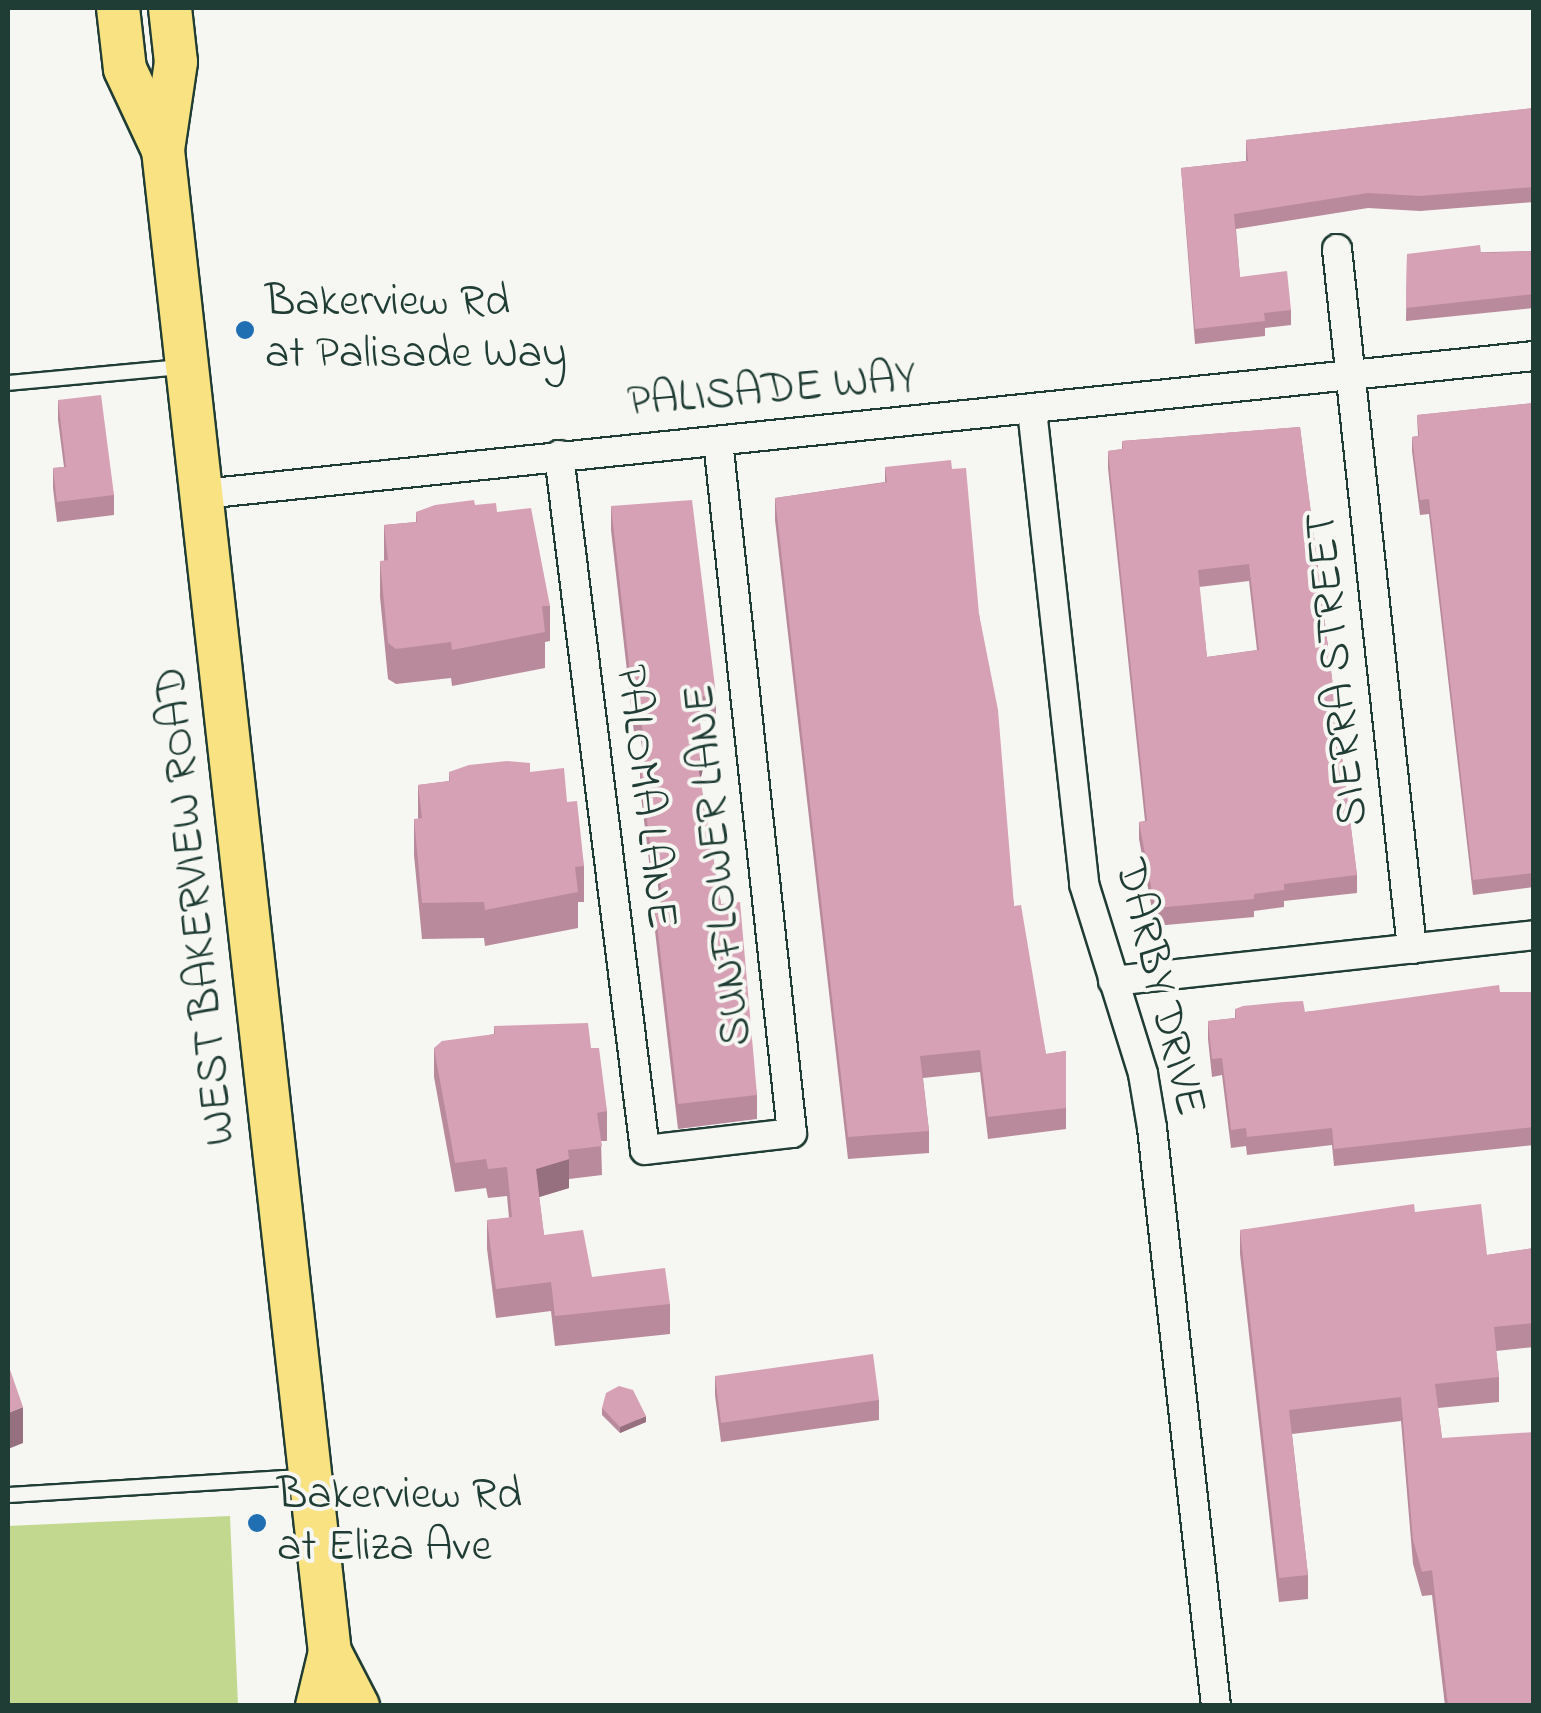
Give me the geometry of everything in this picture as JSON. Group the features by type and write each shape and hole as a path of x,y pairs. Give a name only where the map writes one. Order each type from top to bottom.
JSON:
{"main road":[{"name":"WEST BAKERVIEW ROAD","path":"118,8 125,69 163,150"},
{"name":"WEST BAKERVIEW ROAD","path":"170,8 176,62 163,150 330,1652 317,1706"},
{"name":"WEST BAKERVIEW ROAD","path":"330,1652 358,1706"}],"street":[{"path":"1337,248 1350,379"},
{"name":"PALISADE WAY","path":"202,494 559,455 1350,379 1534,356"},
{"name":"SIERRA STREET","path":"1350,379 1412,949"},
{"name":"DARBY DRIVE","path":"1032,410 1084,884 1143,1074 1152,1128 1216,1706"},
{"name":"SUNFLOWER LANE","path":"645,1150 792,1133 718,440"},
{"name":"PALOMA LANE","path":"559,455 645,1150"},
{"path":"1113,981 1534,936"}],"lane":[{"path":"8,383 188,366"},
{"path":"8,1495 309,1477"}],"green space":[{"path":"230,1516 238,1705 8,1705 8,1526"}],"building":[{"path":"1534,108 1534,187 1420,196 1368,193 1234,214 1240,277 1287,271 1291,310 1264,313 1265,321 1195,329 1181,168 1248,161 1246,140"},
{"path":"1480,245 1481,253 1534,251 1534,294 1406,308 1407,254"},
{"path":"101,395 114,495 57,502 53,468 66,467 58,400"},
{"path":"1534,403 1534,873 1473,880 1429,499 1420,500 1412,437 1419,436 1417,415"},
{"path":"1300,427 1357,875 1284,884 1284,890 1254,894 1254,899 1155,908 1139,822 1147,821 1108,451 1123,449 1122,441","holes":["1249,564 1259,650 1207,657 1198,570"]},
{"path":"951,460 952,469 966,468 979,614 998,710 1014,906 1021,905 1046,1054 1066,1051 1066,1108 988,1117 980,1050 920,1056 929,1131 848,1137 775,498 887,482 885,467"},
{"path":"474,500 475,505 496,503 497,512 531,508 550,606 542,606 545,632 452,650 451,642 396,649 388,643 380,561 388,560 384,525 417,522 416,512 435,505"},
{"path":"692,500 716,695 696,697 703,745 698,765 721,904 740,902 757,1095 678,1104 655,907 663,906 657,852 651,852 640,764 646,763 640,708 634,709 611,506"},
{"path":"530,763 530,772 564,768 567,802 577,801 584,866 575,867 578,892 485,910 484,902 422,903 414,819 422,818 418,785 450,781 449,772 469,765"},
{"path":"1499,985 1500,992 1534,992 1534,1127 1334,1149 1332,1128 1247,1137 1246,1128 1231,1130 1222,1058 1212,1059 1208,1021 1236,1018 1235,1009 1243,1006 1303,1001 1305,1012"},
{"path":"588,1023 591,1048 599,1048 607,1111 597,1113 602,1146 568,1150 569,1159 536,1169 544,1235 583,1230 592,1277 665,1268 670,1304 555,1316 551,1282 496,1289 487,1220 512,1217 507,1167 488,1169 486,1159 455,1163 434,1048 442,1041 495,1034 494,1026"},
{"path":"1414,1204 1415,1212 1481,1204 1487,1255 1534,1248 1534,1323 1494,1327 1499,1377 1435,1384 1442,1438 1534,1432 1534,1706 1448,1706 1432,1570 1422,1572 1413,1540 1401,1397 1289,1410 1308,1575 1279,1578 1240,1230"},
{"path":"873,1354 879,1400 721,1423 715,1376"},
{"path":"8,1364 23,1407 8,1413"},
{"path":"619,1386 633,1390 646,1416 620,1427 602,1408 606,1393"}],"place":[{"name":"Bakerview Rd at Palisade Way","path":"245,330"},
{"name":"Bakerview Rd at Eliza Ave","path":"257,1523"}]}
